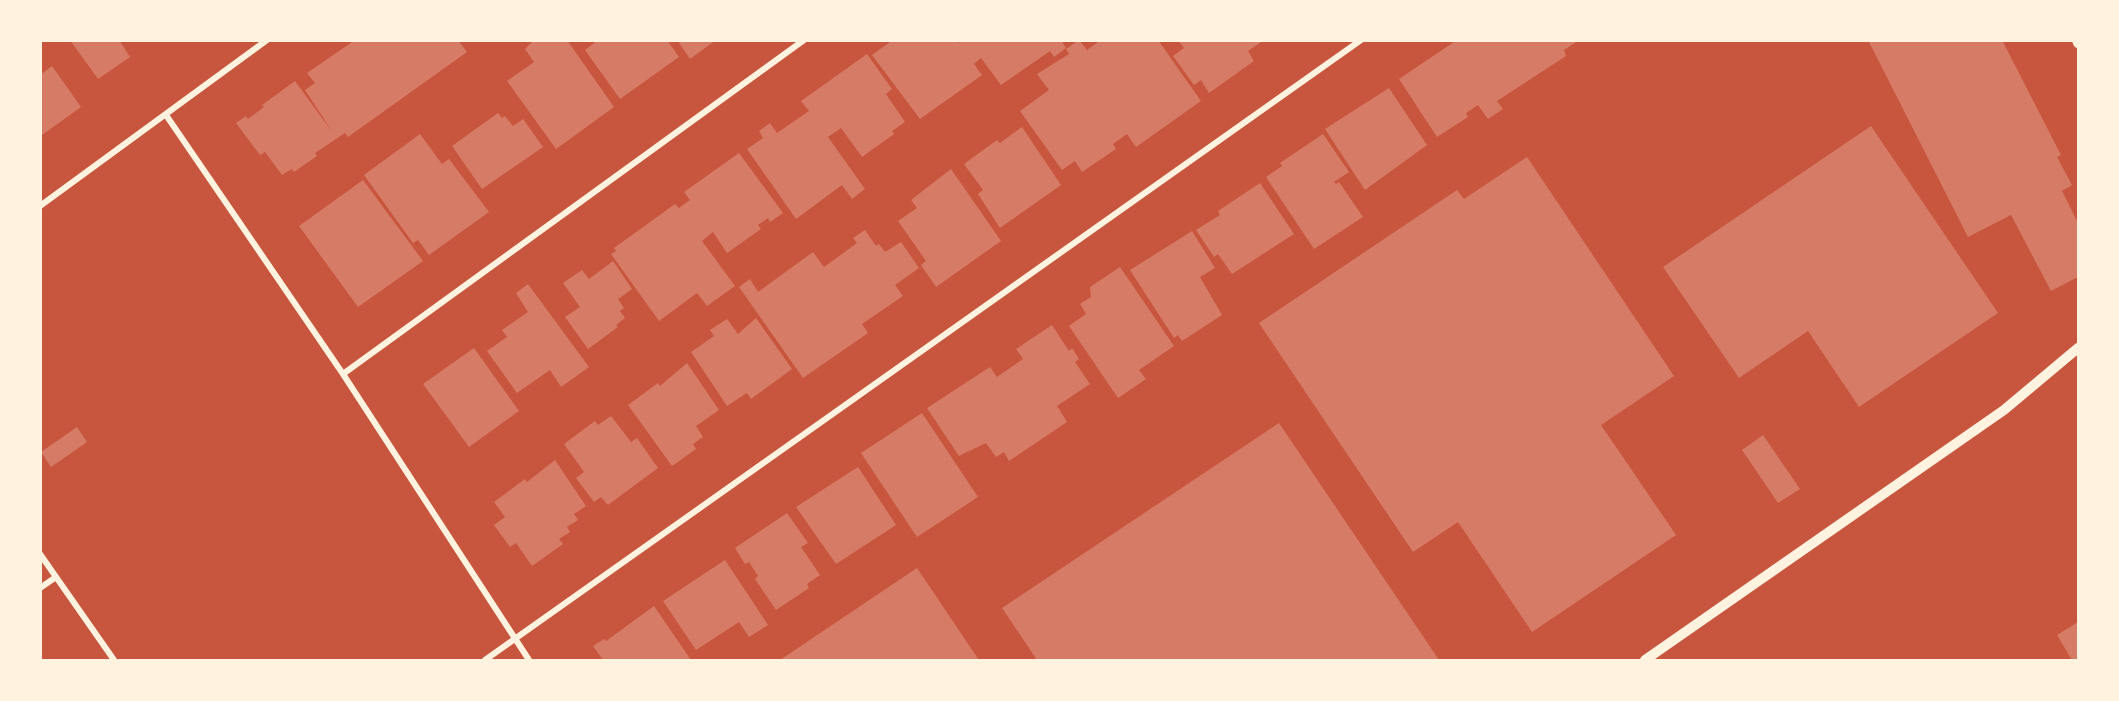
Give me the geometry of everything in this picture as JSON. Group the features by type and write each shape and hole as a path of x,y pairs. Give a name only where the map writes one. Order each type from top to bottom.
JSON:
{"street":[{"path":"40,207 267,40"},
{"path":"343,374 804,40"},
{"path":"485,660 1361,40"},
{"path":"166,115 343,374 529,660"},
{"path":"1645,660 1814,545 2004,410 2079,348"},
{"path":"40,554 114,660"},
{"path":"40,588 56,577"}],"building":[{"path":"70,40 119,40 130,57 98,79"},
{"path":"355,40 458,40 467,52 348,137 345,133 315,153 317,156 294,172 292,169 282,175 265,152 260,155 236,123 246,116 248,119 264,107 262,105 295,81 333,133 305,90 315,83 307,73"},
{"path":"534,40 567,40 614,107 556,149 507,81 534,62 525,49"},
{"path":"598,40 667,40 679,57 620,99 585,50"},
{"path":"677,40 716,40 690,59"},
{"path":"893,40 957,40 959,43 963,40 1061,40 1066,48 1054,57 1050,51 1001,85 981,58 974,64 982,75 920,119 872,55"},
{"path":"1079,40 1087,50 1101,40 1158,40 1201,101 1136,147 1127,134 1113,144 1116,149 1082,172 1075,161 1062,170 1020,111 1049,90 1037,74 1069,54 1066,49"},
{"path":"1178,40 1260,40 1261,42 1248,51 1254,61 1209,93 1201,80 1194,85 1173,56 1184,48"},
{"path":"1457,40 1579,40 1564,50 1566,56 1497,101 1503,109 1488,119 1478,105 1466,113 1468,117 1437,137 1399,79"},
{"path":"1868,40 2002,40 2061,155 2057,157 2072,185 2062,191 2078,223 2078,277 2051,291 2011,215 1968,237"},
{"path":"867,54 892,89 886,94 905,122 892,131 894,134 862,157 841,128 828,137 865,189 852,199 842,185 796,219 747,149 763,138 759,131 770,123 777,133 809,111 801,101"},
{"path":"52,66 81,107 42,135 40,75"},
{"path":"1389,88 1427,145 1365,190 1325,129"},
{"path":"498,113 502,118 505,116 513,126 523,119 543,147 482,189 452,146"},
{"path":"1871,126 1998,313 1859,407 1808,331 1739,378 1663,267"},
{"path":"1022,127 1061,185 1000,228 978,194 983,190 964,164 997,140 1000,143"},
{"path":"420,134 442,164 449,159 489,212 429,255 418,240 413,243 364,175"},
{"path":"1323,134 1349,172 1334,182 1336,184 1339,182 1363,217 1314,249 1266,177 1282,166 1280,163"},
{"path":"739,153 783,213 770,222 768,218 758,225 761,229 727,253 713,232 702,241 735,286 707,306 697,293 659,321 611,254 616,251 614,248 675,204 679,208 690,200 684,192"},
{"path":"1527,157 1674,376 1601,425 1676,535 1532,632 1458,522 1413,552 1259,323 1457,190 1464,199"},
{"path":"951,169 1001,241 936,287 921,265 926,261 898,221 917,208 911,200"},
{"path":"363,180 423,261 358,307 299,226"},
{"path":"1260,183 1294,234 1232,274 1218,254 1214,257 1196,230 1220,215 1218,211"},
{"path":"865,230 876,246 879,244 885,252 901,242 919,268 895,285 903,296 862,324 868,333 803,378 739,287 750,279 758,292 813,252 824,267 857,243 853,238"},
{"path":"1192,231 1215,268 1200,277 1222,315 1182,341 1178,335 1174,338 1130,270"},
{"path":"613,261 632,289 618,299 624,308 620,311 625,318 616,325 618,327 588,349 565,317 580,307 563,283 582,270 589,279"},
{"path":"1120,267 1174,346 1139,370 1146,379 1118,398 1069,326 1086,314 1080,304 1091,297 1090,287"},
{"path":"528,284 589,367 561,387 550,370 517,393 487,351 507,337 502,330 528,312 516,293"},
{"path":"756,318 792,369 751,399 747,393 727,406 691,352 714,336 710,330 727,319 738,334"},
{"path":"1052,325 1069,351 1072,348 1079,359 1075,362 1090,384 1057,406 1067,422 1009,461 1004,452 996,457 986,443 959,456 927,408 990,367 997,377 1023,359 1016,349"},
{"path":"474,348 519,411 469,447 423,384"},
{"path":"687,363 719,410 696,426 703,437 693,444 696,449 672,466 628,405 658,383 660,386"},
{"path":"922,413 978,497 917,537 861,453"},
{"path":"611,416 631,442 637,438 658,468 608,505 601,497 594,502 576,478 584,472 564,444 595,421 598,425"},
{"path":"1279,423 1439,660 1037,660 1002,608"},
{"path":"77,427 87,442 51,467 41,452"},
{"path":"1763,435 1800,489 1778,503 1742,450"},
{"path":"555,460 586,506 574,514 578,520 567,527 570,532 559,539 563,544 532,566 516,543 510,547 494,525 505,517 494,502 525,479 527,482"},
{"path":"858,467 896,525 836,564 796,507"},
{"path":"787,513 808,543 801,547 820,575 807,584 809,588 776,610 755,579 758,576 749,562 745,564 735,548"},
{"path":"725,560 768,625 749,637 739,622 696,650 663,601"},
{"path":"917,568 979,660 780,660"},
{"path":"654,606 691,660 603,660 593,646 604,639 606,641"},
{"path":"2078,622 2078,660 2072,660 2057,635"}]}
